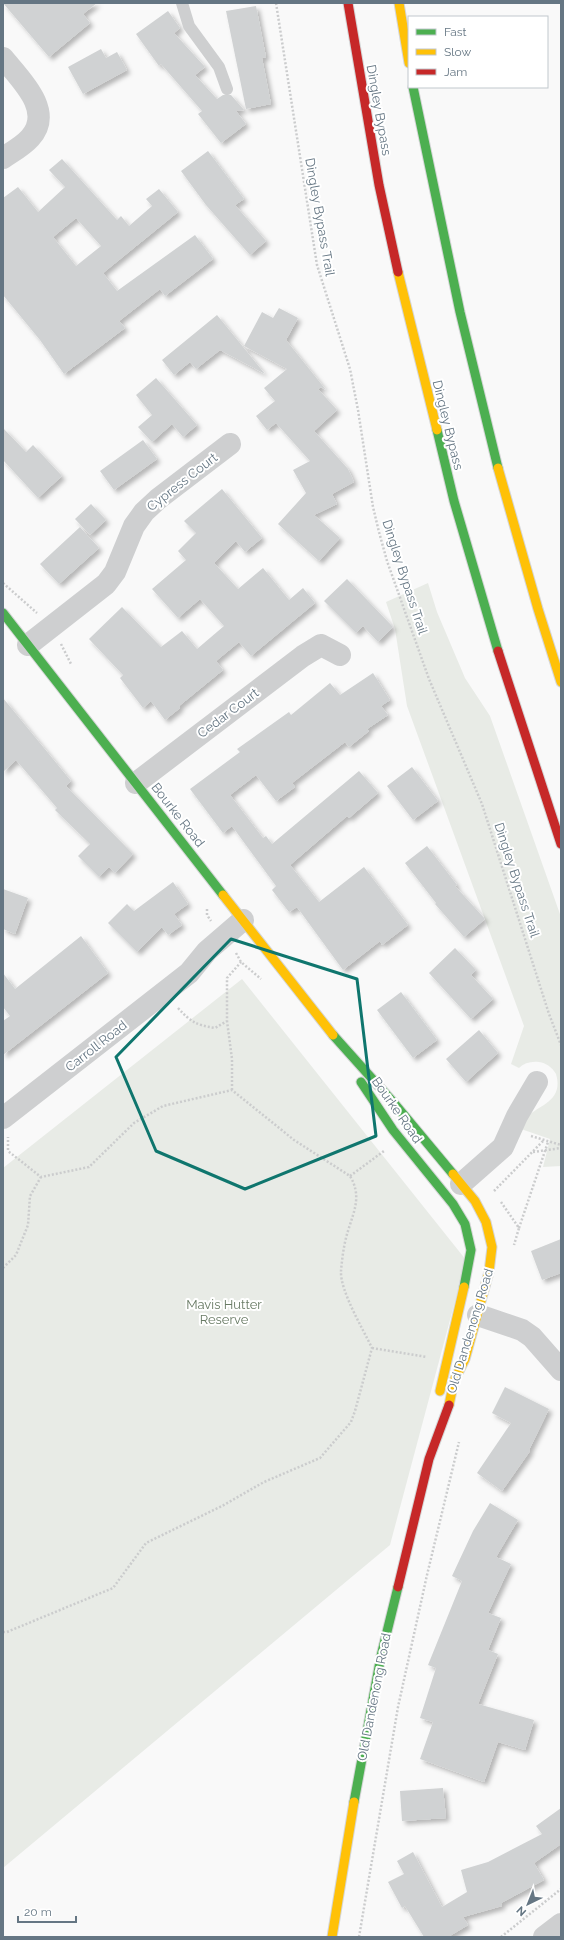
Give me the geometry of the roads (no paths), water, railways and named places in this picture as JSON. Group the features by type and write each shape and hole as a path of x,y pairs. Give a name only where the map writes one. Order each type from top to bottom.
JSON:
{"main road":[{"name":"Dingley Bypass","path":"348,3 379,185 398,272 454,501 492,633 561,844"},
{"path":"399,3 408,57"},
{"path":"413,88 444,245 477,391 520,550 561,682"},
{"name":"Bourke Road","path":"3,612 332,1034 385,1093 454,1190"},
{"name":"Bourke Road","path":"332,1034 380,1112 454,1190"},
{"name":"Old Dandenong Road","path":"437,1402 468,1312 489,1272 481,1247 465,1223 454,1190"},
{"name":"Old Dandenong Road","path":"428,1459 449,1404 454,1381 465,1359 469,1266 490,1234 484,1216 454,1190"},
{"name":"Old Dandenong Road","path":"332,1937 351,1816 381,1656 428,1459 433,1420"}],"street":[{"path":"3,58 29,90 40,114 39,125 30,138 3,158"},
{"name":"Cypress Court","path":"28,645 106,584 115,572 134,526 144,512 158,499 230,444"},
{"name":"Cedar Court","path":"136,783 303,656 327,643"},
{"name":"Carroll Road","path":"4,1118 189,973 210,965 248,927"},
{"path":"454,1190 504,1145 517,1116 537,1082"},
{"path":"468,1312 522,1330 532,1337 561,1370"},
{"path":"544,1937 561,1924"}],"lane":[{"path":"182,3 189,26 219,67 227,89"}],"park label":[{"name":"Mavis Hutter Reserve","path":"224,1312"}]}
